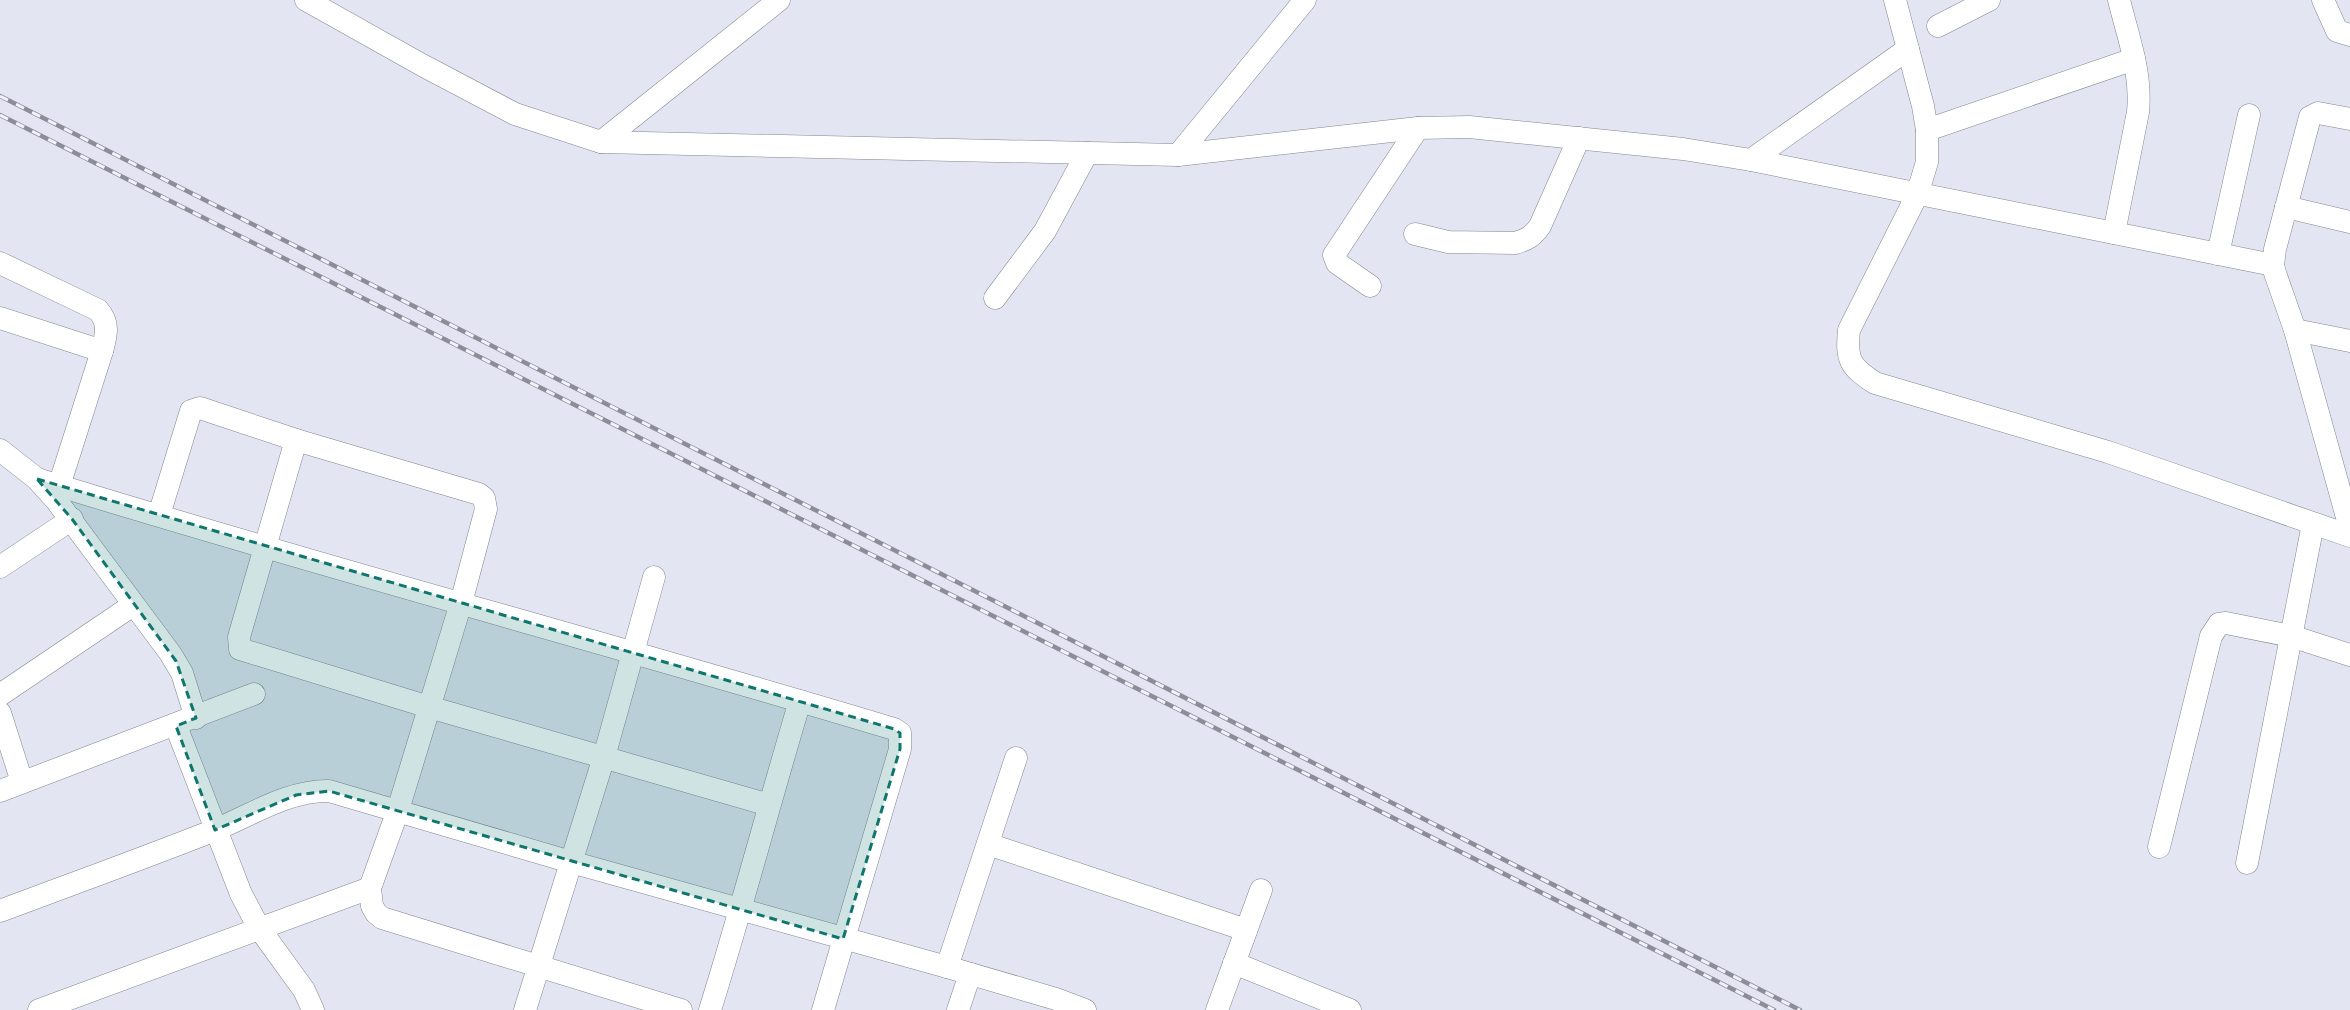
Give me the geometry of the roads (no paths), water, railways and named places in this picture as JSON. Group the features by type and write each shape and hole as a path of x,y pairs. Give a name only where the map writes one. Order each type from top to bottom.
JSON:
{"street":[{"path":"306,0 422,65 515,114 601,142 1178,155 1418,128 1469,127 1682,149 1750,160 1916,195 2273,265"},
{"path":"601,142 779,0"},
{"path":"1178,155 1305,0"},
{"path":"1895,0 1927,130 1926,162 1916,195 1849,330 1847,350 1852,365 1875,383 2108,452 2350,536"},
{"path":"1938,26 1989,0"},
{"path":"2114,233 2138,112 2140,93 2134,59 2118,0"},
{"path":"2323,0 2337,31 2350,34"},
{"path":"1750,160 1908,49"},
{"path":"1927,130 2134,59"},
{"path":"2350,119 2318,113 2310,116 2286,207 2273,265 2295,330 2350,528"},
{"path":"2218,254 2249,115"},
{"path":"1370,286 1337,263 1334,255 1418,128"},
{"path":"1415,234 1448,242 1515,243 1525,241 1533,235 1540,226 1579,138"},
{"path":"995,298 1045,232 1087,153"},
{"path":"2286,207 2350,222"},
{"path":"0,263 98,310 106,322 106,338 59,486"},
{"path":"0,318 102,351"},
{"path":"2295,330 2350,341"},
{"path":"159,515 189,416 191,411 200,408 296,440 479,494 484,498 486,509 461,602 398,810 370,888 372,906 376,913 382,918 681,1010"},
{"path":"296,440 239,637 240,649 429,707 769,805"},
{"path":"0,450 37,479 72,519 133,605 176,661 196,718"},
{"path":"37,479 265,547 633,651 800,701 900,733 900,749 823,1010"},
{"path":"0,567 72,519"},
{"path":"2247,863 2313,524"},
{"path":"525,1010 604,757 654,577"},
{"path":"0,695 133,605"},
{"path":"2159,847 2214,629 2219,624 2226,623 2291,636 2350,655"},
{"path":"0,791 176,726 254,694"},
{"path":"710,1010 741,910 769,805 800,701"},
{"path":"0,712 22,782"},
{"path":"176,726 215,830 242,894 260,928 300,984 313,1010"},
{"path":"948,967 1016,758"},
{"path":"0,911 215,830 296,795 312,790 346,795 571,862 948,967 1056,999 1085,1010"},
{"path":"988,844 1246,930"},
{"path":"39,1010 370,888"},
{"path":"1217,1010 1261,890"},
{"path":"1234,963 1327,1006 1350,1010"},
{"path":"958,1010 970,974"}],"railway":[{"path":"0,96 1800,1010"},
{"path":"0,115 1774,1010"}]}
